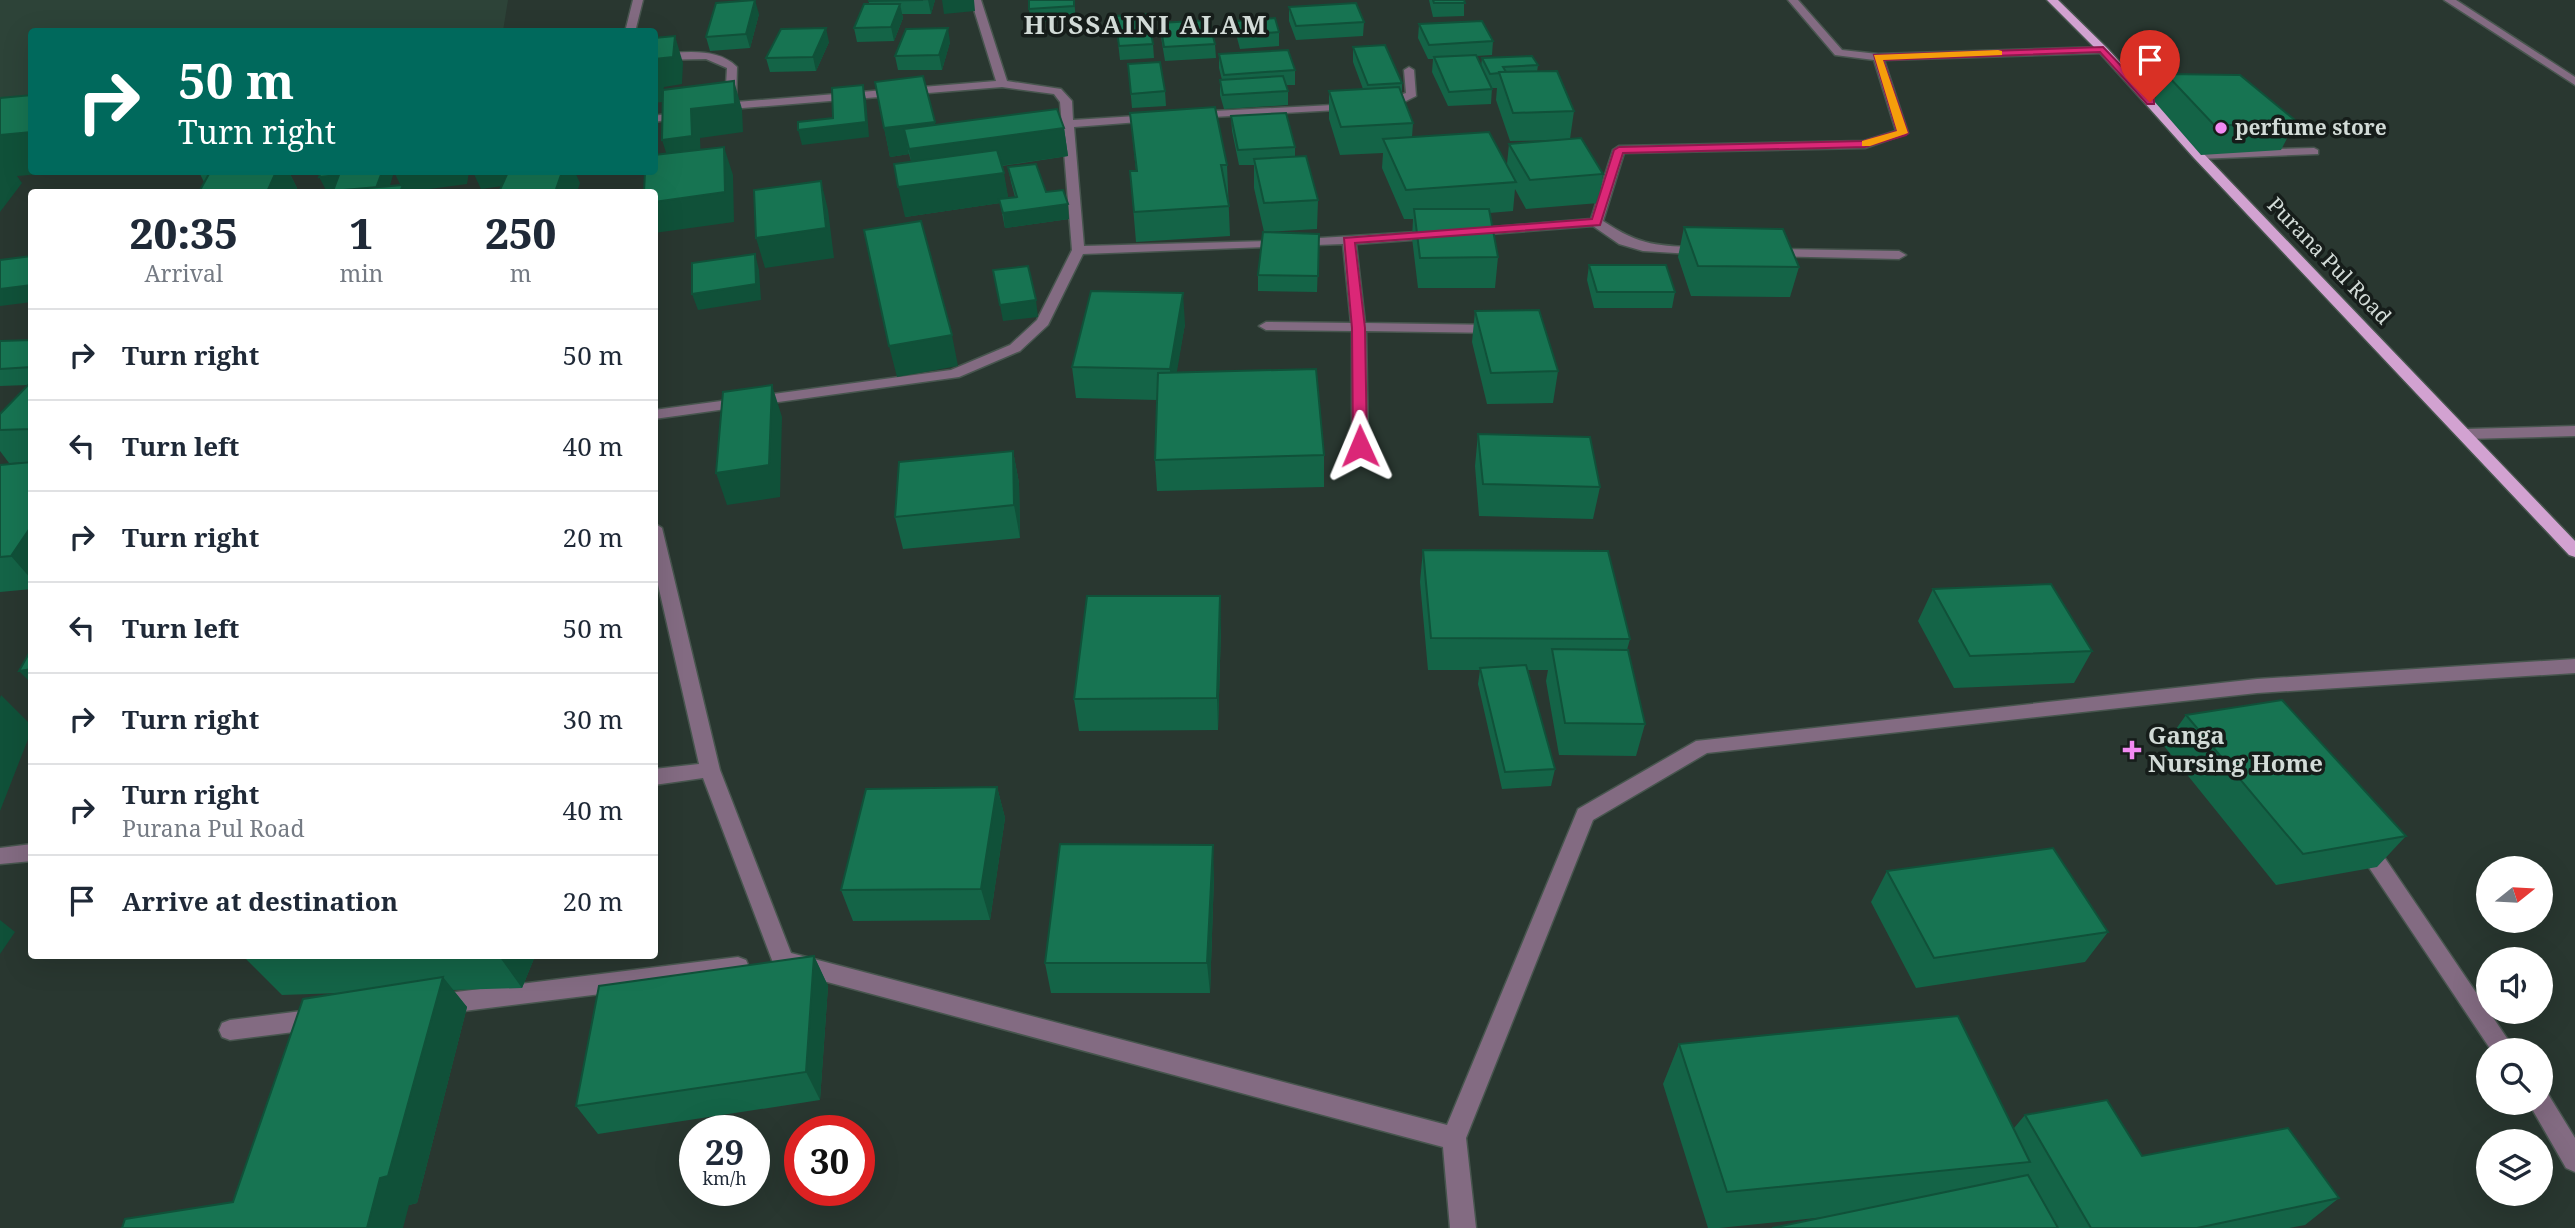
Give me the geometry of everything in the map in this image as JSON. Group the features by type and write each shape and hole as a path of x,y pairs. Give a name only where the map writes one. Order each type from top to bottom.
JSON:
{"main road":[{"name":"Purana Pul Road","path":"2052,0 2103,50 2198,155 2575,551"}],"street":[{"path":"631,28 638,0"},
{"path":"976,0 1002,84"},
{"path":"1793,0 1839,53 1878,57 2103,50"},
{"path":"2449,0 2575,82"},
{"path":"658,57 708,56 725,60 733,67 730,105"},
{"path":"1596,222 1619,150 1865,144 1902,133 1878,57"},
{"path":"1372,106 1398,101 1412,94 1409,70"},
{"path":"658,414 954,374 1015,348 1044,322 1078,250 1066,101 1057,90 1002,84 730,105 705,110"},
{"path":"1175,117 1359,107"},
{"path":"658,118 692,112"},
{"path":"1069,124 1162,118"},
{"path":"2198,155 2314,152"},
{"path":"1078,250 1349,240 1596,222 1623,241 1648,248 1713,252"},
{"path":"1349,240 1359,328 1360,446"},
{"path":"1753,252 1899,255"},
{"path":"1266,327 1499,328"},
{"path":"2466,434 2575,430"},
{"path":"658,545 710,770 783,961"},
{"path":"1463,1228 1454,1139 1585,815 1703,746 2257,686 2575,666"},
{"path":"2257,686 2272,709"},
{"path":"658,776 710,770"},
{"path":"2357,834 2496,1038"},
{"path":"0,856 28,852"},
{"path":"424,1006 783,961 1454,1139"},
{"path":"230,1030 341,1016"},
{"path":"2548,1115 2575,1160"}],"shaded area":[{"path":"0,0 508,0 503,28 28,28 28,133 0,136"}],"building":[{"path":"755,0 746,34 706,37 716,3"},
{"path":"1029,0 1074,0 1074,6 1029,9"},
{"path":"1433,0 1464,0 1465,3 1434,3"},
{"path":"1356,3 1364,22 1296,26 1289,7"},
{"path":"864,4 900,4 891,27 854,28"},
{"path":"1148,14 1153,44 1119,46 1115,16"},
{"path":"1275,18 1279,32 1240,35 1236,21"},
{"path":"1209,20 1215,44 1164,47 1160,23"},
{"path":"1482,21 1493,41 1429,45 1419,24"},
{"path":"826,28 813,57 766,58 781,29"},
{"path":"948,28 939,55 895,56 906,29"},
{"path":"675,36 673,57 658,59 658,38"},
{"path":"1385,45 1402,83 1368,85 1353,47"},
{"path":"1288,50 1295,70 1224,75 1219,54"},
{"path":"1476,55 1492,89 1449,92 1434,57"},
{"path":"1532,56 1538,65 1503,67 1506,72 1490,74 1482,58"},
{"path":"1160,62 1165,91 1131,94 1128,64"},
{"path":"1557,71 1574,111 1513,113 1499,72"},
{"path":"2166,74 2240,75 2296,121 2215,126"},
{"path":"923,76 935,122 884,128 875,82"},
{"path":"1283,76 1288,91 1223,95 1220,80"},
{"path":"734,81 735,104 691,109 692,136 662,140 663,90"},
{"path":"863,85 866,122 798,130 798,122 833,118 832,88"},
{"path":"1399,87 1413,123 1341,127 1329,91"},
{"path":"28,95 28,132 0,135 0,98"},
{"path":"1215,107 1227,165 1221,165 1229,206 1134,212 1130,171 1137,171 1130,113"},
{"path":"1057,109 1064,128 909,149 904,129"},
{"path":"1286,113 1295,147 1238,150 1231,116"},
{"path":"1489,132 1516,182 1406,190 1383,139"},
{"path":"1581,138 1603,174 1530,180 1509,144"},
{"path":"724,147 725,192 658,201 658,189 644,189 645,175 658,175 658,155"},
{"path":"997,150 1004,173 898,187 894,164"},
{"path":"1306,156 1318,200 1264,203 1254,159"},
{"path":"1036,164 1046,192 1063,190 1068,204 1003,213 999,199 1017,197 1008,167"},
{"path":"208,175 275,175 268,189 201,189"},
{"path":"339,175 381,175 376,188 334,189"},
{"path":"507,175 561,175 556,189 500,189"},
{"path":"821,181 826,228 756,238 754,190"},
{"path":"403,185 401,189 356,189"},
{"path":"1414,209 1489,209 1498,257 1420,258"},
{"path":"921,221 952,335 889,346 864,230"},
{"path":"1684,227 1783,229 1799,267 1698,266"},
{"path":"1263,232 1319,234 1318,276 1258,275"},
{"path":"755,254 756,284 692,294 692,263"},
{"path":"28,256 28,286 0,289 0,260"},
{"path":"1589,265 1666,265 1675,292 1597,292"},
{"path":"1028,266 1036,300 1000,305 993,270"},
{"path":"1091,291 1183,293 1170,369 1072,367"},
{"path":"1539,310 1558,371 1491,373 1475,311"},
{"path":"28,340 28,367 0,369 0,341"},
{"path":"1316,369 1324,455 1155,460 1158,373"},
{"path":"28,385 28,429 0,430 0,414"},
{"path":"772,385 769,465 716,473 723,392"},
{"path":"1478,434 1590,437 1600,487 1483,484"},
{"path":"1013,451 1014,505 895,517 899,462"},
{"path":"28,462 28,531 11,556 0,557 0,465"},
{"path":"1423,550 1608,551 1630,639 1431,638"},
{"path":"2051,584 2092,651 1970,656 1933,589"},
{"path":"1087,596 1220,596 1217,698 1074,699"},
{"path":"1552,649 1628,650 1645,724 1565,723"},
{"path":"28,655 28,670 19,671"},
{"path":"1526,665 1555,769 1505,772 1480,668"},
{"path":"2282,700 2406,836 2303,854 2186,715"},
{"path":"997,787 981,889 841,890 866,789"},
{"path":"1060,844 1213,845 1207,963 1045,963"},
{"path":"2053,848 2108,932 1934,958 1887,871"},
{"path":"814,956 806,1072 576,1106 599,986"},
{"path":"443,977 388,1176 380,1178 367,1228 122,1228 125,1219 233,1202 303,999"},
{"path":"1958,1016 2030,1162 1727,1192 1679,1044"},
{"path":"2107,1100 2142,1156 2288,1128 2339,1198 2197,1228 2091,1228 2025,1115"},
{"path":"2028,1175 2058,1228 1772,1228"}],"slow traffic":[{"path":"1866,144 1902,133 1878,57 1998,53"}],"place":[{"name":"perfume store","path":"2221,128"},
{"name":"Ganga Nursing Home","path":"2132,750"}],"district":[{"name":"HUSSAINI ALAM","path":"1146,25"}],"route":[{"path":"1360,446 1359,328 1349,240 1551,228 1596,222 1619,150 1865,144 1902,133 1878,57 2103,50 2150,102"}]}
